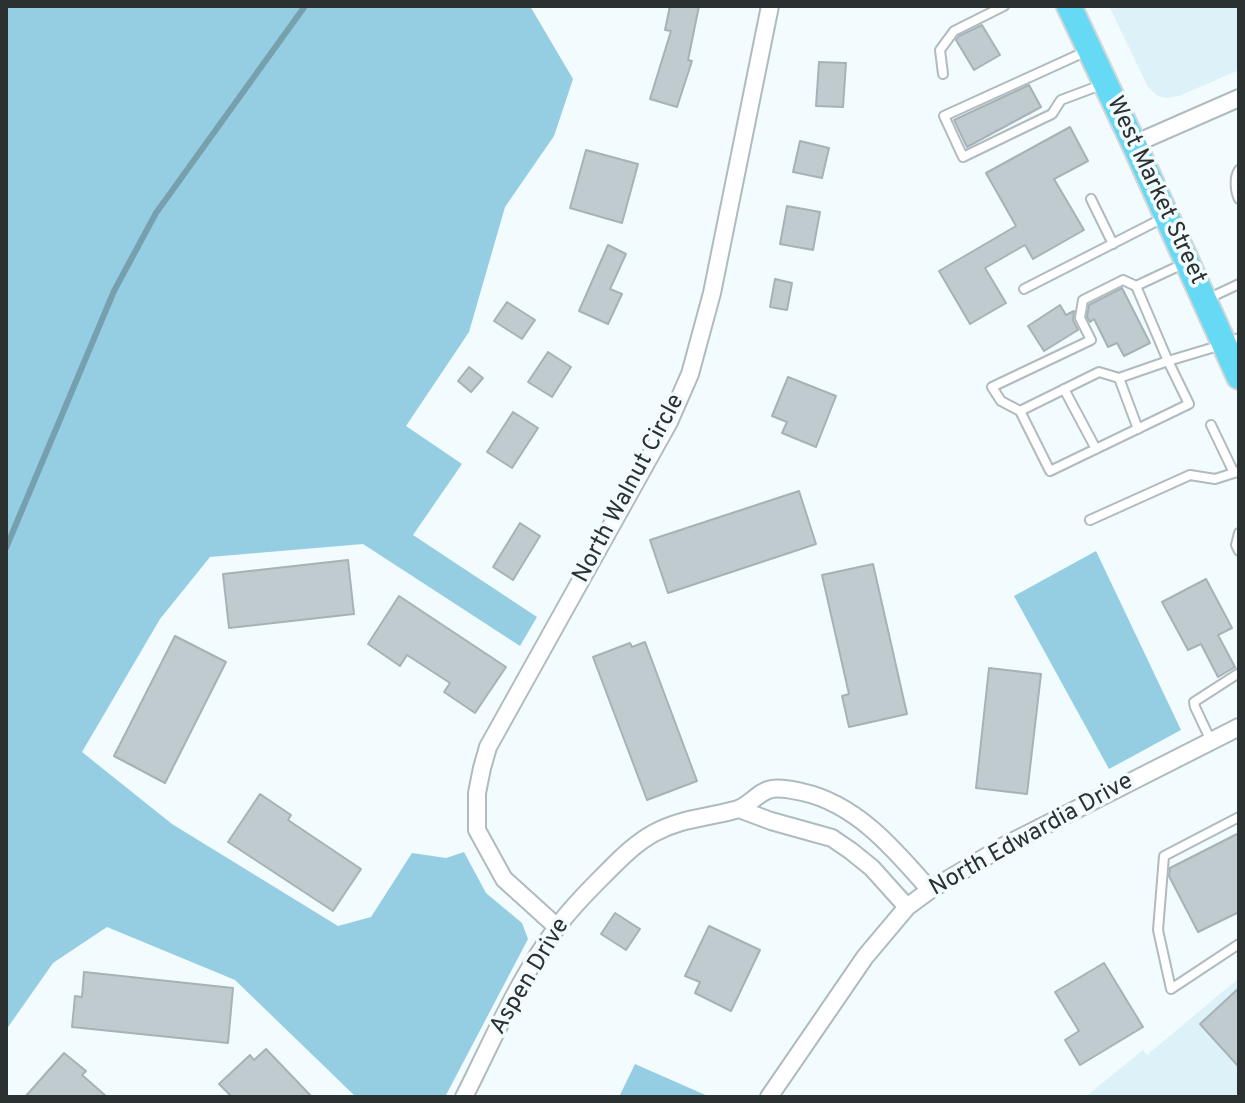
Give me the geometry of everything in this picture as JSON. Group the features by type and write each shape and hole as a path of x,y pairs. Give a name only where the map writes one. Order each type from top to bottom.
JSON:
{"main road":[{"name":"West Market Street","path":"1069,6 1205,300 1232,341 1239,377"}],"street":[{"name":"North Walnut Circle","path":"557,927 504,879 477,830 477,793 482,768 488,747 669,422 690,374 712,293 770,6"},
{"path":"1134,144 1239,98"},
{"name":"North Edwardia Drive","path":"769,1097 865,957 907,907 1004,846 1239,727"},
{"name":"Aspen Drive","path":"464,1097 526,976 557,927 630,849 652,834 683,820 739,809 769,789 789,789 810,794 854,816 875,832 930,890"},
{"path":"739,809 832,838 872,868 907,907"}],"lane":[{"path":"943,74 940,50 954,31 1004,6"},
{"path":"1089,49 944,116 963,157 1052,114 1061,100 1106,83"},
{"path":"1239,170 1236,174 1239,199"},
{"path":"1091,199 1113,244"},
{"path":"1024,289 1167,216"},
{"path":"1136,286 1188,262"},
{"path":"1123,280 1136,286 1168,361 1189,404 1050,471 1020,411 1001,401 992,387 1091,340 1080,318 1083,300 1123,280"},
{"path":"1205,300 1239,284"},
{"path":"1020,411 1099,372 1119,378 1232,341"},
{"path":"1119,378 1138,429"},
{"path":"1064,389 1096,449"},
{"path":"1090,520 1190,475 1215,479 1236,472 1211,425"},
{"path":"1239,533 1236,545 1239,551"},
{"path":"1211,741 1194,702 1239,673"},
{"path":"1239,817 1164,856 1158,930 1171,989 1239,944"}],"shaded area":[{"path":"6,6 530,6 573,79 554,136 505,207 469,332 406,426 462,464 413,535 537,617 520,646 363,544 210,557 160,619 82,752 172,824 338,926 371,917 412,853 446,858 464,852 486,893 522,923 528,939 445,1097 356,1097 235,980 107,927 53,963 6,1030"},
{"path":"1109,6 1239,6 1239,70 1179,96 1158,96 1148,87"},
{"path":"1096,551 1181,730 1109,769 1014,596"},
{"path":"1239,978 1239,1097 1085,1097 1143,1050 1147,1055"},
{"path":"635,1064 710,1097 619,1097"}],"building":[{"path":"670,6 699,6 688,60 692,61 677,107 650,99 671,31 665,30"},
{"path":"982,25 1000,55 974,70 956,40"},
{"path":"819,62 846,63 843,107 816,106"},
{"path":"1029,85 1041,107 967,147 954,120"},
{"path":"1070,127 1088,161 1054,179 1084,230 1033,259 1025,245 985,268 1006,303 970,324 939,271 1016,226 986,173"},
{"path":"800,141 829,148 822,178 793,172"},
{"path":"586,150 638,164 622,223 570,208"},
{"path":"787,206 820,212 813,250 780,244"},
{"path":"608,245 626,254 610,289 622,294 608,324 579,311"},
{"path":"775,279 792,283 787,310 770,307"},
{"path":"1122,288 1150,343 1124,356 1117,343 1108,347 1094,319 1090,322 1087,317 1089,305"},
{"path":"507,302 535,320 522,339 494,321"},
{"path":"1060,305 1066,315 1074,311 1073,320 1078,330 1044,351 1028,326"},
{"path":"548,352 571,367 552,397 528,382"},
{"path":"469,367 483,378 471,392 458,381"},
{"path":"788,377 836,396 816,447 782,433 787,422 772,416"},
{"path":"513,412 538,428 512,468 487,452"},
{"path":"799,491 816,544 668,593 650,540"},
{"path":"520,523 540,536 513,580 493,567"},
{"path":"348,560 354,614 229,628 223,574"},
{"path":"873,564 907,714 849,727 842,696 849,694 822,575"},
{"path":"1206,579 1232,628 1218,635 1235,667 1218,677 1201,644 1188,650 1162,602"},
{"path":"399,596 506,667 475,713 444,692 450,683 407,655 400,666 368,644"},
{"path":"175,636 226,662 165,783 114,756"},
{"path":"645,642 697,781 647,800 593,657 630,643 632,647"},
{"path":"989,668 1041,674 1027,794 976,788"},
{"path":"260,794 291,815 288,820 361,869 333,911 228,842"},
{"path":"1239,833 1239,912 1198,932 1169,876 1170,868"},
{"path":"615,913 640,929 626,950 601,934"},
{"path":"709,926 760,950 731,1011 695,993 700,982 685,976"},
{"path":"1104,963 1143,1027 1080,1065 1065,1040 1079,1031 1055,992"},
{"path":"84,972 233,988 228,1043 72,1027 75,996 82,997"},
{"path":"1239,988 1239,1067 1200,1024"},
{"path":"266,1049 312,1097 232,1097 219,1084 250,1055 254,1060"},
{"path":"64,1053 86,1071 82,1075 107,1097 25,1097"}],"waterway":[{"path":"6,548 114,291 156,213 305,6"}]}
